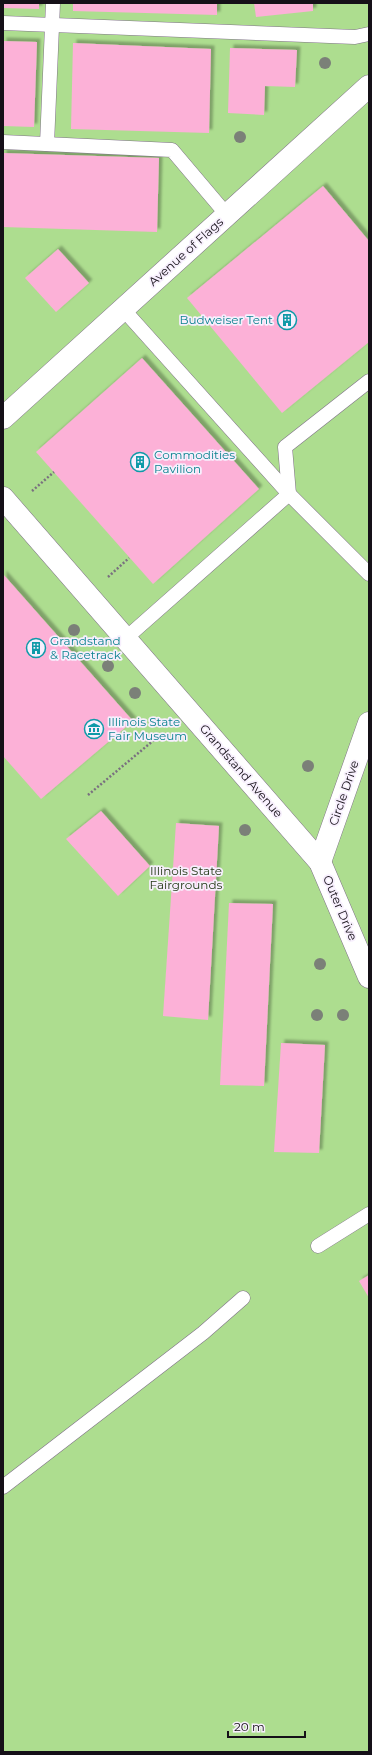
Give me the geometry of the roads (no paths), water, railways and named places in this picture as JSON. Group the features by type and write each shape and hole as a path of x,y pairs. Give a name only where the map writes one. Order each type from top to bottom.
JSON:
{"street":[{"name":"Avenue of Flags","path":"3,418 369,86"},
{"name":"Grandstand Avenue","path":"3,498 320,862"},
{"name":"Circle Drive","path":"320,862 362,759 369,724"},
{"name":"Outer Drive","path":"320,862 369,977"}],"lane":[{"path":"47,144 53,3"},
{"path":"3,24 355,38 369,34"},
{"path":"3,142 172,150 227,214"},
{"path":"123,309 289,494 369,574"},
{"path":"289,494 285,447 369,381"},
{"path":"125,639 289,494"},
{"path":"318,1246 369,1214"},
{"path":"3,1487 203,1333 243,1298"}],"place":[{"name":"Budweiser Tent","path":"287,320"},
{"name":"Commodities Pavilion","path":"140,462"},
{"name":"Grandstand & Racetrack","path":"36,648"},
{"name":"Illinois State Fair Museum","path":"94,729"}],"park label":[{"name":"Illinois State Fairgrounds","path":"186,878"}]}
